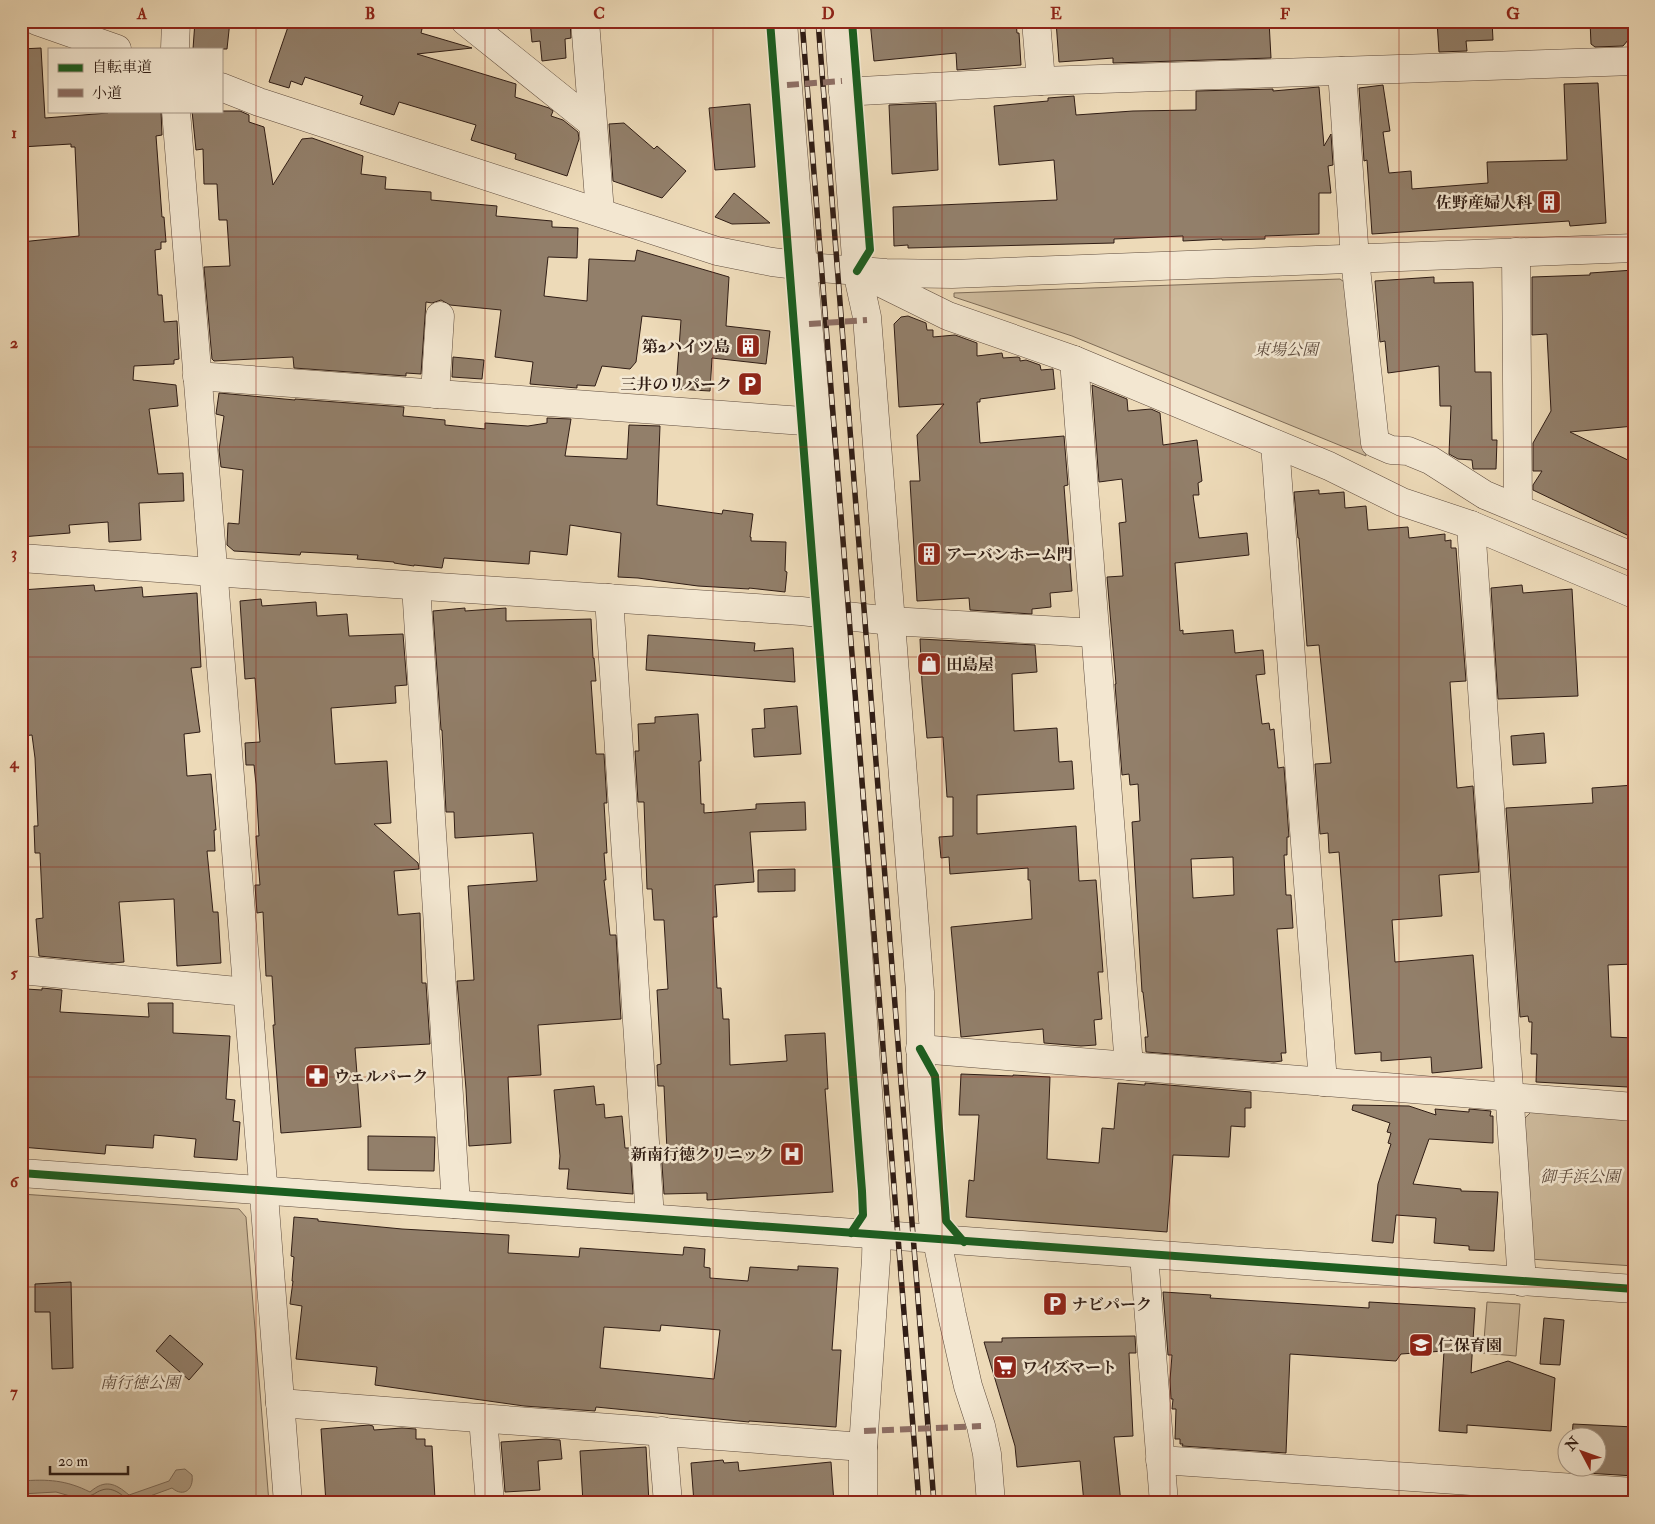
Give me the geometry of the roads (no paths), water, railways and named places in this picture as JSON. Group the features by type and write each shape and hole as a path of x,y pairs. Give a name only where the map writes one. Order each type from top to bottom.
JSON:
{"street":[{"path":"37,21 114,48"},
{"path":"175,48 176,21"},
{"path":"465,21 592,123"},
{"path":"585,21 600,212"},
{"path":"783,21 833,615 877,1216 864,1447 863,1503"},
{"path":"838,21 857,271 867,317 920,992 922,1093 933,1220 968,1386 981,1426 987,1454 991,1503"},
{"path":"1036,21 1041,81"},
{"path":"843,92 1041,81 1634,61"},
{"path":"1342,71 1354,259 1375,443 1391,450 1408,451 1430,460 1485,494 1634,557"},
{"path":"222,87 258,102 718,251 803,266 917,274 995,274 1634,248"},
{"path":"176,112 288,1503"},
{"path":"1516,252 1518,508"},
{"path":"857,271 948,316 1074,360 1329,466 1402,502 1471,525 1634,594"},
{"path":"435,394 440,316"},
{"path":"1074,360 1129,1066"},
{"path":"197,376 817,422"},
{"path":"1275,444 1323,1082"},
{"path":"1471,525 1522,1282"},
{"path":"21,558 801,611 891,621 1096,633"},
{"path":"416,586 456,1204"},
{"path":"609,598 650,1218"},
{"path":"21,970 247,992"},
{"path":"920,1048 1634,1107"},
{"path":"21,1173 1634,1289"},
{"path":"1144,1255 1164,1503"},
{"path":"280,1403 864,1447"},
{"path":"483,1418 490,1503"},
{"path":"662,1431 668,1503"},
{"path":"1160,1460 1634,1492"}],"water":[{"path":"185,1469 192,1475 192,1480 190,1488 184,1492 176,1491 172,1488 131,1503 85,1503 56,1492 21,1494 21,1481 40,1480 57,1481 90,1492 100,1485 110,1484 129,1495 169,1481 176,1470"}],"railway":[{"path":"802,21 919,1503"},
{"path":"818,21 934,1503"}],"place":[{"name":"佐野産婦人科","path":"1549,202"},
{"name":"第2ハイツ島","path":"748,346"},
{"name":"三井のリパーク","path":"750,384"},
{"name":"アーバンホーム門","path":"929,554"},
{"name":"田島屋","path":"929,664"},
{"name":"ウェルパーク","path":"317,1076"},
{"name":"新南行徳クリニック","path":"792,1154"},
{"name":"ナビパーク","path":"1055,1304"},
{"name":"仁保育園","path":"1421,1345"},
{"name":"ワイズマート","path":"1005,1367"}],"park label":[{"name":"東場公園","path":"1286,349"},
{"name":"御手浜公園","path":"1580,1176"},
{"name":"南行徳公園","path":"140,1382"}]}
